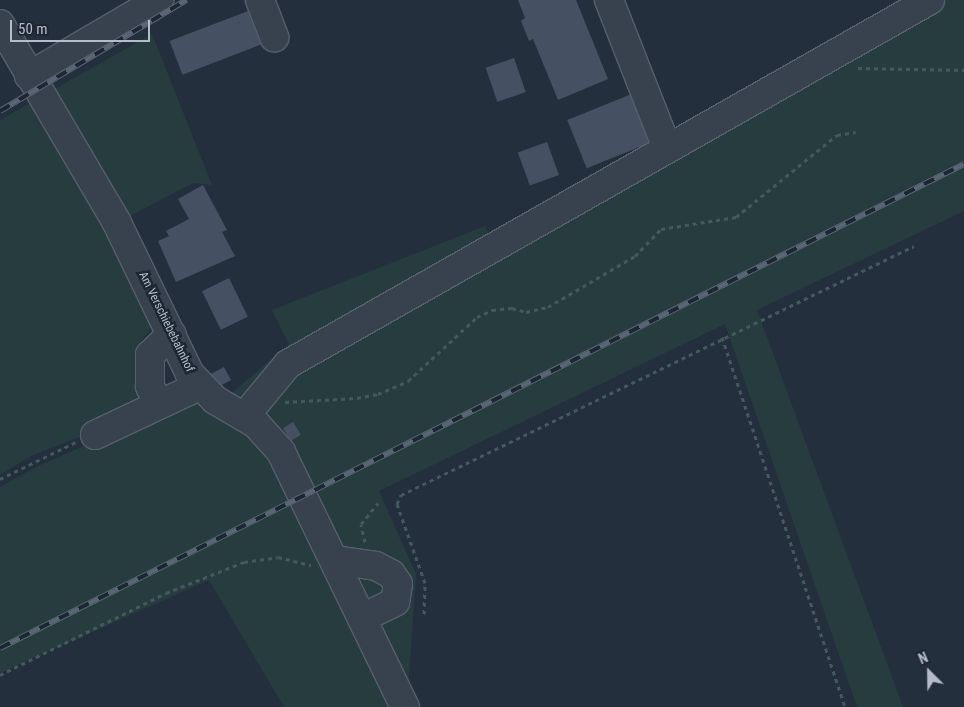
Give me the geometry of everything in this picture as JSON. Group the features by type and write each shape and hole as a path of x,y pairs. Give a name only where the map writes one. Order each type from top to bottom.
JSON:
{"street":[{"path":"29,76 158,0"},
{"path":"260,0 274,37"},
{"path":"250,411 288,364 930,0"},
{"path":"618,3 666,148"},
{"name":"Am Verschiebebahnhof","path":"0,24 117,223 199,386 250,411 281,452 405,707"},
{"path":"158,405 150,386 150,355 172,334"},
{"path":"95,435 199,386"},
{"path":"338,566 376,566 392,574 398,584 395,602 362,618"}],"path":[{"path":"850,68 964,70"},
{"path":"250,411 378,394 408,380 477,317 492,310 512,308 526,312 548,307 636,256 661,229 736,217 837,135 856,132"},
{"path":"424,614 425,583 397,504 401,494 914,246"},
{"path":"722,338 845,707"},
{"path":"0,479 95,435"},
{"path":"376,566 361,524 378,503"},
{"path":"0,675 166,593 244,562 278,557 338,566"}],"green space":[{"path":"930,0 964,0 964,211 757,310 903,707 857,707 725,324 379,491 416,574 407,707 284,707 209,580 0,673 0,487 36,467 184,402 197,402 212,410 289,344 272,310 485,226 491,240"},
{"path":"152,34 212,185 193,183 122,220 158,318 138,346 143,403 103,428 33,455 0,475 0,120"}],"building":[{"path":"518,0 576,0 608,79 558,100 533,39 529,41 521,21 525,18"},
{"path":"248,11 261,45 182,75 170,41"},
{"path":"514,58 526,92 497,102 486,68"},
{"path":"634,93 653,141 587,168 567,120"},
{"path":"547,142 559,175 530,185 518,153"},
{"path":"203,185 227,230 222,232 235,256 176,282 158,241 169,236 166,231 189,219 178,199"},
{"path":"229,278 248,317 221,330 202,291"},
{"path":"224,367 231,380 216,388 205,377"},
{"path":"293,422 301,435 291,441 283,428"}],"railway":[{"path":"0,111 186,0"},
{"path":"0,648 964,164"}]}
